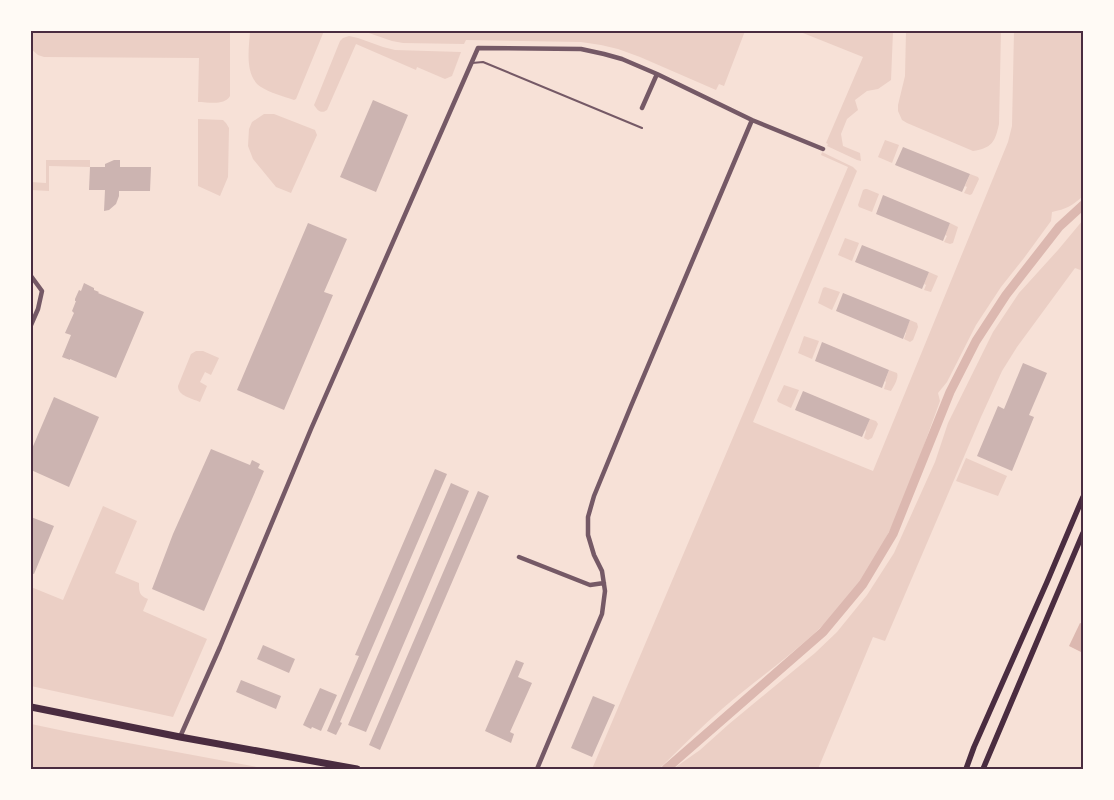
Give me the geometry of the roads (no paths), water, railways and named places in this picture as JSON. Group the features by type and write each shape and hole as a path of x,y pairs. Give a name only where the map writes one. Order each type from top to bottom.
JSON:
{"main road":[{"path":"966,769 1083,497"},
{"path":"983,769 1083,533"},
{"path":"31,707 180,737 356,769"}],"street":[{"path":"180,737 220,648 314,422 478,48 581,49 622,59 752,120 824,149"},
{"path":"642,108 657,74"},
{"path":"537,769 602,614 606,591 602,571 594,555 588,535 588,516 594,496 752,120"},
{"path":"31,276 42,291 38,309 31,325"},
{"path":"519,557 590,585 604,583"}],"lane":[{"path":"472,63 483,62 642,128"}],"waterway":[{"path":"666,769 823,632 863,584 893,534 950,392 976,341 1006,295 1059,227 1083,205"}]}
